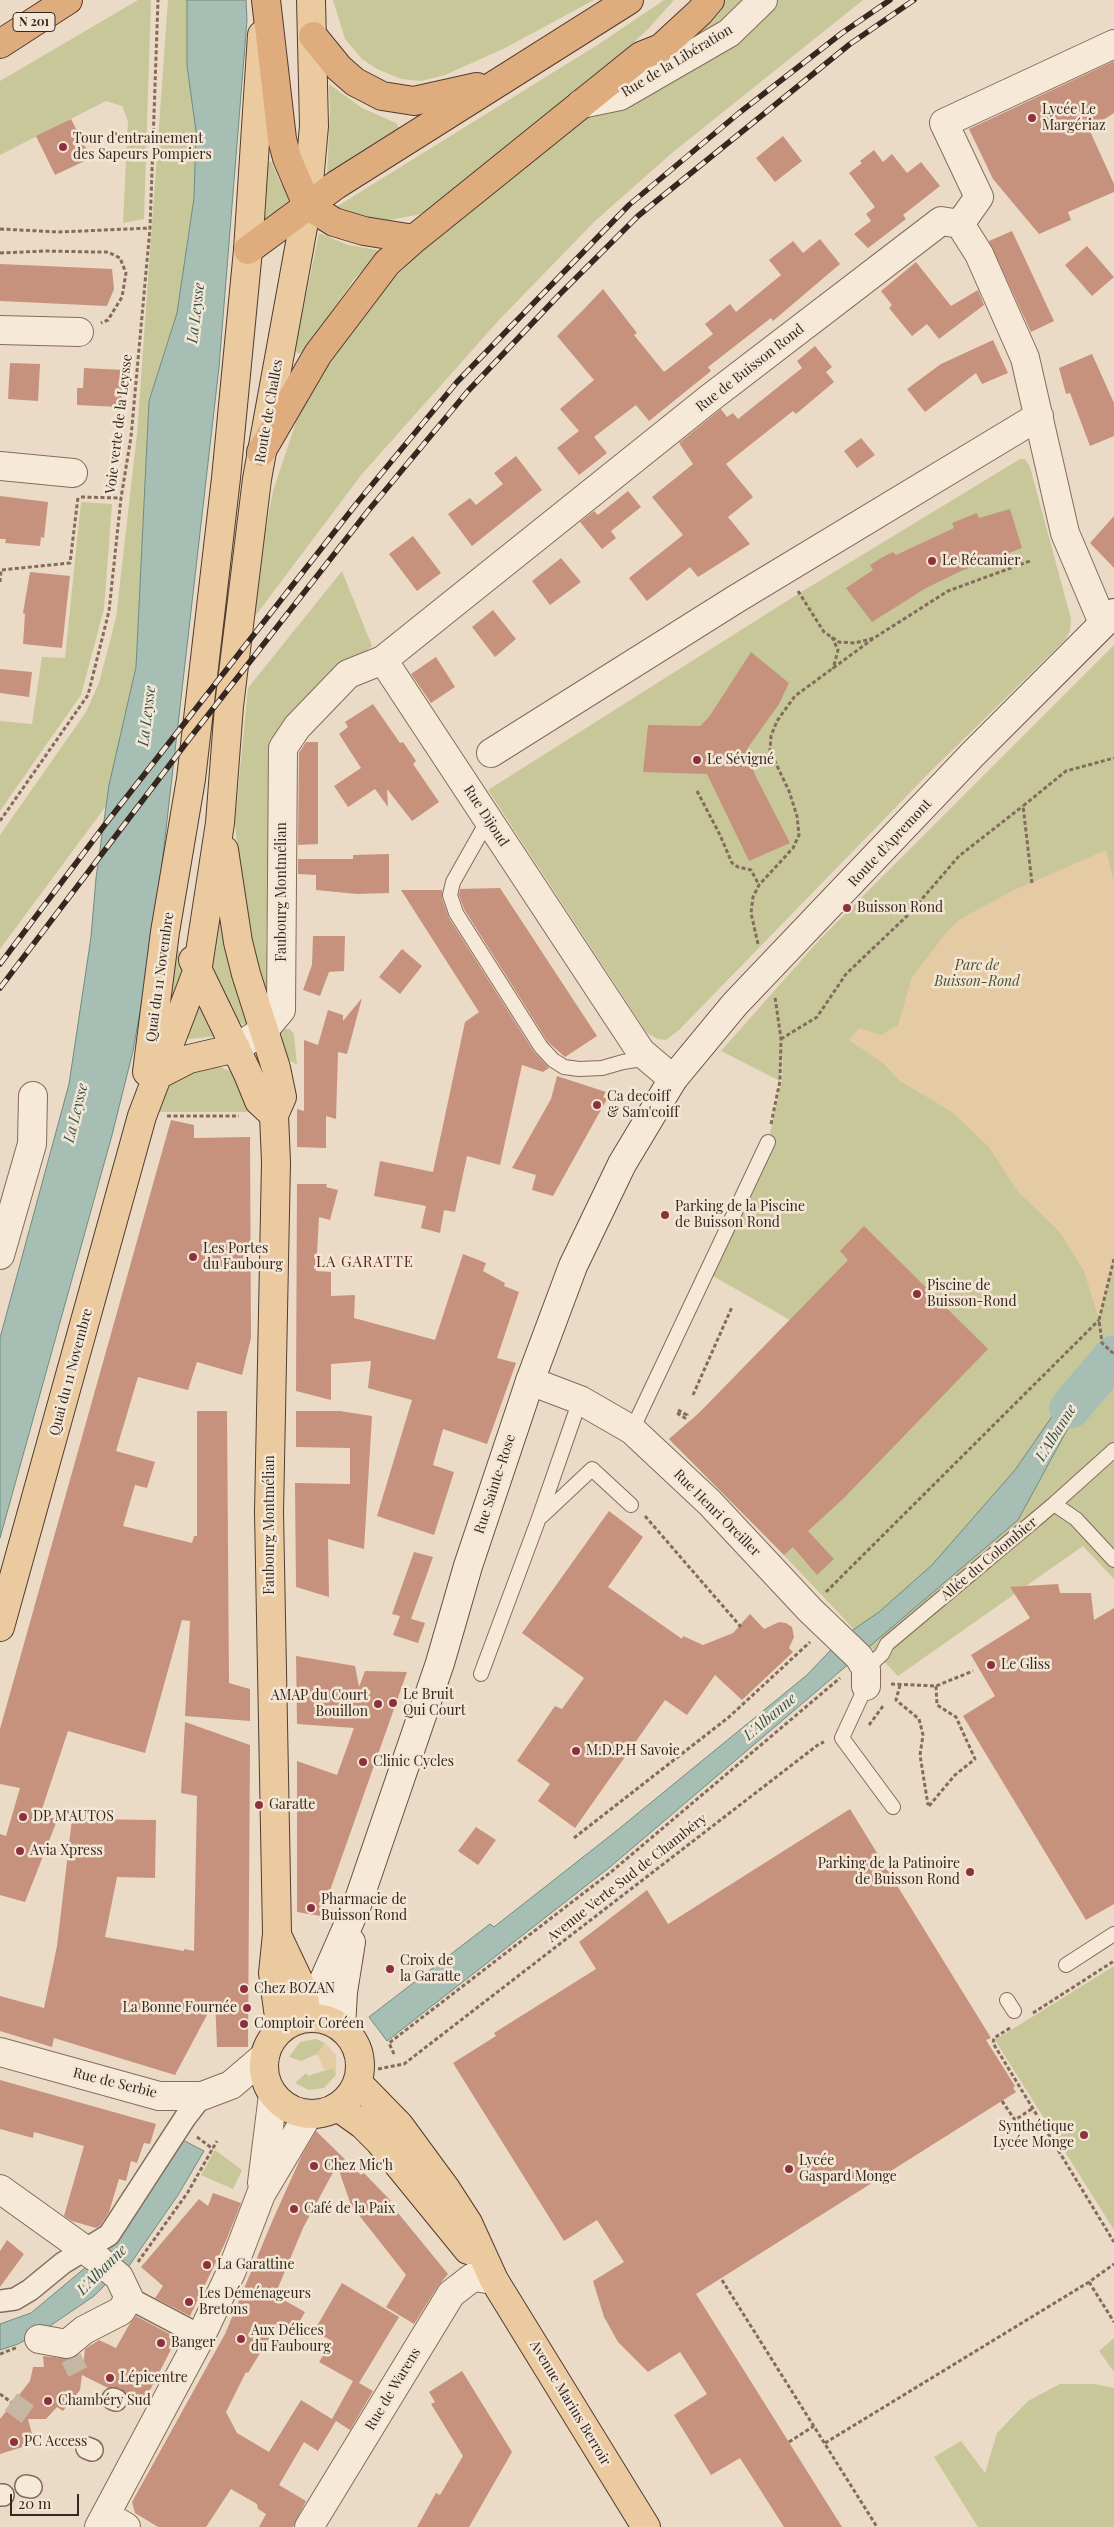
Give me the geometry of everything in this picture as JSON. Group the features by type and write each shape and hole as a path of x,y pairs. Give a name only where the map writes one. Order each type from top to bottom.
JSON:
{"highway":[{"name":"N 201","path":"0,44 68,0"},
{"path":"264,0 282,139 286,158 307,205 334,222 364,231 414,239"},
{"path":"248,250 336,185 629,0"},
{"path":"641,56 652,37 688,0"},
{"path":"261,452 318,354 387,263 414,239 641,56 661,48 700,12 710,0"},
{"path":"313,36 339,68 355,82 373,93 394,99 414,101 431,99 507,78"}],"main road":[{"path":"248,250 264,0"},
{"name":"Route de Challes","path":"220,823 229,706 261,452 307,205 314,126 311,0"},
{"name":"Quai du 11 Novembre","path":"142,1116 165,932 183,839 191,779 226,478 248,250"},
{"name":"Quai du 11 Novembre","path":"0,1627 142,1116 197,972 220,823"},
{"name":"Faubourg Montmélian","path":"220,823 238,942 246,974 276,1068 282,1097 274,1115 276,1162 269,1604 277,1934 273,1973 279,2017 270,2045"},
{"name":"Quai du 11 Novembre","path":"183,839 184,914 190,955 197,972"},
{"path":"197,972 236,1048 259,1101 274,1115"},
{"name":"Faubourg Montmélian","path":"158,1075 189,1059 236,1048"},
{"name":"Faubourg Montmélian","path":"277,1934 302,1990 311,2018"},
{"path":"311,2018 328,2020 341,2027 356,2045 360,2056 359,2078 353,2092 338,2107 324,2114 308,2115 282,2105 271,2091 264,2067 270,2045 285,2026 311,2018"},
{"name":"Avenue Marius Berroir","path":"359,2078 398,2125 446,2189 468,2223 494,2280 646,2527"},
{"name":"Avenue Marius Berroir","path":"338,2107 363,2125 379,2141 452,2232 494,2280"}],"street":[{"name":"Rue de la Libération","path":"581,104 620,96 729,33 763,0"},
{"path":"1108,618 1065,533 1025,358 979,254 960,224 979,197 944,123 1114,44"},
{"name":"Rue de Buisson Rond","path":"383,660 702,405 941,221 960,224"},
{"path":"0,330 80,332"},
{"path":"491,752 784,570 1039,416"},
{"path":"0,466 76,485"},
{"name":"Route d'Apremont","path":"672,1079 735,1004 979,748 1108,618"},
{"name":"Faubourg Montmélian","path":"236,1048 264,1030 281,1010 283,748 296,728 348,674 383,660"},
{"name":"Rue Dijoud","path":"383,660 641,1052 672,1079"},
{"name":"Rue Sainte-Rose","path":"311,2018 320,1989 357,1906 440,1663 468,1566 530,1381 577,1257 622,1164 672,1079"},
{"path":"2,1243 32,1144 34,1096"},
{"name":"Rue Henri Oreiller","path":"530,1381 580,1400 632,1430 710,1504 825,1624 874,1679"},
{"name":"Rue Sainte-Rose","path":"341,2027 343,1992 357,1906"},
{"name":"Rue de Serbie","path":"0,2052 159,2096 202,2096 231,2085 270,2045"},
{"name":"Rue de Serbie","path":"231,2085 271,2091"},
{"path":"261,2194 271,2091"},
{"path":"0,2302 15,2299 63,2264 91,2254 109,2235 185,2118 202,2096"},
{"path":"110,2523 232,2270 261,2194 308,2115"},
{"path":"0,2189 91,2254 124,2287 201,2336"},
{"name":"Rue de Warens","path":"309,2527 451,2294 473,2277 494,2280"},
{"path":"39,2339 69,2351 84,2330 121,2311 124,2287"}],"lane":[{"path":"488,820 452,882 450,895 456,913 541,1048 553,1060 564,1067 579,1070 602,1068 648,1058"},
{"path":"632,1430 768,1142"},
{"path":"481,1674 539,1518 580,1400"},
{"name":"Allée du Colombier","path":"842,1738 874,1679 887,1644 1054,1504 1114,1450"},
{"path":"539,1518 592,1469 631,1505"},
{"path":"1054,1504 1076,1519 1114,1560"},
{"path":"842,1738 893,1807"},
{"path":"1066,1965 1114,1934"}],"path":[{"name":"Voie verte de la Leysse","path":"0,822 88,695 109,611 121,498 131,437 150,228 158,0"},
{"path":"0,229 59,232 150,228"},
{"path":"0,253 45,250 108,252 120,258 126,273 122,297 108,320 80,332"},
{"path":"0,582 1,570 70,563 76,485"},
{"path":"768,1142 780,1081 781,1039 774,985 749,960 759,946 751,913 753,898 759,885 793,848 799,835 797,816 789,791 770,751 771,736 777,721 795,696 874,638 948,591 1030,561"},
{"path":"784,570 824,632 838,642 855,644 874,638"},
{"path":"832,637 838,650 833,669"},
{"path":"781,1039 817,1017 846,974 909,914 960,856 1066,771 1114,758"},
{"path":"697,791 732,863 738,867 752,870 759,885"},
{"path":"1023,806 1032,883"},
{"path":"142,1116 274,1115"},
{"path":"1114,1259 1099,1320 1102,1343 1114,1354"},
{"path":"693,1395 732,1307"},
{"path":"574,1838 729,1717 825,1624 1099,1320"},
{"path":"631,1505 642,1513 741,1627"},
{"path":"394,2054 389,2043 611,1872 874,1679 900,1685 936,1686 973,1671"},
{"name":"Avenue Verte Sud de Chambéry","path":"359,2078 404,2064 818,1744 859,1732 871,1724 874,1679"},
{"path":"900,1685 896,1700 919,1719 923,1735 920,1755 929,1806 955,1775 975,1759 956,1717 937,1705 936,1686"},
{"path":"1114,1961 1013,2012 994,2038 993,2043 1114,2242"},
{"path":"1002,2100 1015,2120 1033,2108"},
{"path":"124,2287 188,2192 217,2140"},
{"path":"825,2444 1089,2282 1114,2264"},
{"path":"722,2280 877,2527"},
{"path":"1089,2282 1114,2322"},
{"path":"0,2394 11,2402"},
{"path":"789,2442 814,2426"}],"green space":[{"path":"138,0 151,0 144,219 123,223 128,121 122,106 106,101 0,155 0,81"},
{"path":"168,0 187,0 187,66 196,127 194,198 177,313 149,401 136,667 106,806 0,949 0,835 86,712 99,683 116,618 137,434"},
{"path":"333,0 594,0 505,48 445,75 421,81 401,79 377,69 362,59 345,39"},
{"path":"664,0 674,0 649,28 588,86 433,209 417,215 383,221 346,214 336,207 599,44"},
{"path":"726,0 863,0 672,153 595,221 499,320 362,474 253,619 260,561 273,491 300,410 328,360 389,283 422,251 455,222 698,30"},
{"path":"329,84 362,108 396,123 400,129 332,173 327,173 330,110"},
{"path":"271,161 280,182 293,200 268,219 265,219 268,163"},
{"path":"319,233 348,245 383,251 355,278 308,346 299,354 295,351 296,344"},
{"path":"1020,459 1025,459 1030,467 1071,619 1070,631 1065,640 930,772 679,1030 666,1040 658,1039 647,1033 488,790 798,594"},
{"path":"81,502 112,504 104,609 81,695 0,811 0,721 32,724 42,657 65,658"},
{"path":"342,571 372,646 324,686 271,811 266,944 272,973 268,1002 252,950 240,883 235,821 248,688"},
{"name":"Parc de Buisson-Rond","path":"1114,645 1114,1579 1083,1546 898,1676 781,1552 669,1439 699,1413 790,1320 706,1272 768,1142 782,1080 783,1055 780,1081 721,1051 821,938"},
{"path":"218,886 249,1023 246,1026 235,1019 209,983"},
{"path":"177,946 188,976 166,1031"},
{"path":"198,1003 217,1036 182,1040"},
{"path":"284,1029 290,1029 294,1034 297,1065 285,1057 275,1034"},
{"path":"215,1065 230,1071 245,1085 258,1112 154,1112 174,1073"},
{"name":"Synthétique Lycée Monge","path":"1114,1966 1114,2230 995,2040"},
{"path":"316,2039 325,2043 317,2054 301,2061 289,2057 300,2042"},
{"path":"332,2068 336,2075 324,2088 309,2090 295,2083 306,2073 308,2076"},
{"path":"215,2150 242,2170 233,2189 201,2175"},
{"path":"1114,2338 1114,2372 1099,2351"},
{"path":"1060,2384 1095,2384 1114,2388 1114,2527 978,2527 934,2457 961,2441 985,2473 997,2433 1028,2401"}],"sand":[{"path":"1106,850 1114,883 1114,1259 1099,1320 1084,1271 1059,1231 1018,1192 988,1146 952,1112 900,1081 883,1063 849,1040 859,1028 881,1035 898,1025 912,977 950,928 962,918 1014,890"},
{"path":"325,2043 336,2055 336,2075 332,2068 324,2069 317,2054"}],"water":[{"name":"La Leysse","path":"187,0 246,0 247,20 219,367 154,934 133,1051 112,1135 0,1538 0,1338 69,1084 91,937 96,878 109,785 136,667 149,401 177,313 194,198 196,131 187,66"},
{"path":"1101,1363 1106,1364 1107,1370 1104,1376 1067,1430 1018,1520 610,1867 387,2041 369,2017 490,1924 494,1927 615,1832 807,1675 844,1636 879,1612 932,1565 1015,1470 1060,1405"},
{"path":"177,2137 204,2151 178,2195 124,2273 105,2253 138,2207"},
{"path":"92,2262 108,2282 94,2296 44,2330 18,2344 0,2350 0,2324 31,2313"}],"building":[{"name":"Lycée Le Margériaz","path":"1114,61 1114,113 1089,129 1114,184 1114,192 1068,212 1071,220 1039,234 993,179 969,129"},
{"name":"Tour d'entrainement des Sapeurs Pompiers","path":"71,119 91,158 55,175 36,136"},
{"path":"783,136 802,161 775,182 756,158"},
{"path":"874,150 883,162 892,154 907,173 921,162 940,186 903,215 906,219 868,248 854,234 871,221 866,214 875,207 849,173"},
{"path":"1012,231 1054,321 1031,332 989,241"},
{"path":"820,239 840,264 773,321 771,318 708,367 711,371 649,421 636,405 594,437 607,453 579,475 557,448 579,431 560,409 594,380 557,336 603,289 637,333 634,335 664,372 713,334 705,324 730,304 736,312 781,275 769,260 793,241 803,253"},
{"path":"1087,246 1114,277 1092,296 1065,265"},
{"path":"916,262 951,306 978,290 984,305 939,339 927,324 912,336 889,308 892,305 881,291"},
{"path":"0,264 112,269 114,289 107,306 0,301"},
{"path":"993,340 1008,373 982,384 976,373 925,412 907,389 941,364"},
{"path":"815,346 832,367 826,372 834,382 796,414 793,411 726,464 753,497 728,517 750,544 698,577 690,567 647,601 629,578 683,535 652,497 693,464 679,443 721,409 727,417 733,413 738,419 802,368 797,361"},
{"path":"1092,354 1114,403 1114,436 1090,446 1070,393 1066,394 1059,368"},
{"path":"10,363 40,364 38,401 8,399"},
{"path":"84,368 123,370 121,407 77,405 77,388 83,388"},
{"path":"861,438 875,455 857,468 844,451"},
{"path":"516,456 542,490 472,546 448,514 470,498 476,505 503,484 494,473"},
{"path":"628,491 641,507 611,531 616,538 602,549 580,522 594,511 598,515"},
{"path":"0,496 48,502 44,538 41,537 40,546 5,543 6,539 0,539"},
{"name":"Le Récamier","path":"1010,509 1022,548 961,571 926,588 872,622 846,588 873,570 870,565 883,557 893,552 896,555 954,528 952,523 977,513 979,518"},
{"path":"1114,516 1114,568 1090,543"},
{"path":"413,536 441,573 417,591 389,554"},
{"path":"561,558 581,582 550,605 532,581"},
{"path":"30,572 70,576 62,648 23,644 25,614 23,613"},
{"path":"493,610 516,639 495,657 472,627"},
{"name":"Le Sévigné","path":"751,652 789,683 779,704 747,749 755,775 790,843 749,861 707,774 643,772 648,725 700,726 709,717"},
{"path":"436,657 455,687 431,703 411,674"},
{"path":"0,669 32,672 29,697 0,693"},
{"path":"373,704 400,743 403,742 416,761 413,764 439,802 412,821 387,789 388,807 375,789 348,807 334,786 361,768 339,734 348,727 345,722"},
{"path":"306,742 318,742 318,844 298,845 299,753"},
{"path":"389,854 389,893 357,894 316,890 316,875 298,874 298,859 353,859 353,855"},
{"path":"500,888 597,1036 565,1057 548,1042 464,909 459,895 460,889"},
{"path":"401,890 442,890 442,898 449,918 534,1052 549,1068 543,1072 522,1065 500,1165 467,1156 455,1212 444,1210 440,1233 421,1228 426,1206 374,1196 380,1161 433,1172 465,1022 479,1012"},
{"path":"313,936 345,936 344,971 329,972 320,996 303,990 312,965"},
{"path":"402,949 422,966 400,994 379,977"},
{"path":"362,998 347,1054 338,1052 336,1119 326,1116 326,1148 297,1147 297,1109 304,1111 304,1040 318,1045 328,1010 343,1015 343,1021"},
{"path":"557,1076 606,1092 603,1097 607,1099 553,1196 532,1190 536,1175 512,1168 551,1099"},
{"path":"171,1120 194,1125 194,1138 250,1137 251,1338 242,1375 197,1362 188,1390 138,1377 116,1451 155,1462 147,1488 135,1485 123,1526 192,1543 194,1536 197,1536 197,1411 227,1411 229,1683 250,1689 250,1721 185,1716 190,1621 182,1620 145,1753 68,1731 39,1818 58,1818 25,1902 0,1895 0,1834 6,1836 20,1788 0,1784 0,1729"},
{"path":"297,1184 327,1184 326,1187 338,1190 330,1220 319,1217 316,1271 331,1272 331,1296 355,1295 354,1318 435,1340 463,1254 486,1263 483,1271 505,1283 504,1286 519,1292 497,1358 516,1363 487,1444 443,1429 433,1465 454,1472 434,1535 377,1516 412,1400 368,1388 371,1361 331,1364 331,1400 296,1391"},
{"path":"864,1226 988,1349 845,1497 808,1531 834,1559 817,1575 793,1547 784,1555 669,1439 699,1413 848,1260 840,1251"},
{"path":"296,1411 340,1411 372,1416 364,1549 328,1539 329,1597 296,1587 295,1483 350,1484 350,1448 296,1447"},
{"path":"609,1511 643,1537 608,1587 682,1639 683,1636 703,1645 733,1633 750,1614 764,1629 779,1622 786,1623 792,1627 794,1637 789,1648 793,1652 742,1700 715,1675 687,1715 665,1700 575,1828 538,1801 550,1784 517,1761 555,1706 562,1709 584,1678 522,1633"},
{"path":"414,1552 433,1557 411,1619 425,1623 418,1643 393,1635 400,1616 392,1614"},
{"path":"1058,1584 1060,1593 1091,1593 1094,1620 1114,1608 1114,1904 1086,1920 963,1716 995,1696 971,1655 1030,1618 1010,1587"},
{"path":"296,1656 355,1666 359,1687 365,1671 407,1672 321,1916 297,1912 297,1761 337,1775 354,1728 297,1724"},
{"path":"185,1722 250,1745 248,2047 217,2047 215,2000 175,2075 54,2038 52,2047 0,2031 0,1996 44,2008 57,1946 72,1819 156,1820 155,1878 117,1877 105,1937 184,1951 184,1949 194,1951 197,1796 181,1793"},
{"path":"850,1809 991,2038 986,2040 1015,2086 1013,2088 1016,2092 696,2294 842,2527 784,2527 740,2458 711,2475 674,2415 707,2394 680,2352 648,2372 618,2342 604,2317 593,2281 624,2262 597,2220 564,2241 453,2063 496,2036 494,2033 596,1969 579,1942 647,1890 668,1924"},
{"path":"476,1827 496,1840 478,1865 458,1851"},
{"path":"0,2080 156,2124 150,2144 144,2143 137,2163 131,2161 126,2181 119,2179 109,2212 100,2226 96,2228 72,2221 64,2216 84,2146 34,2132 33,2138 0,2129"},
{"path":"316,2131 361,2175 364,2173 391,2201 389,2202 448,2274 438,2286 414,2324 386,2307 406,2275 351,2205 337,2165 303,2228 275,2295 305,2312 292,2335 276,2327 248,2373 246,2372 226,2412 237,2433 269,2452 301,2400 332,2419 353,2381 319,2362 332,2341 314,2331 342,2283 399,2317 359,2383 373,2391 350,2430 336,2421 318,2451 304,2442 279,2485 306,2501 293,2527 259,2527 266,2514 258,2509 257,2504 231,2489 206,2527 158,2527 135,2513 132,2502 225,2334 274,2217 302,2155"},
{"path":"213,2193 241,2203 225,2243 190,2316 155,2298 163,2286 141,2267 199,2199 208,2206"},
{"path":"7,2240 24,2254 0,2287 0,2251"},
{"path":"136,2316 177,2338 148,2394 131,2400 120,2388 108,2388 82,2375 85,2349 99,2340 116,2348"},
{"path":"43,2356 72,2359 83,2367 80,2390 63,2411 57,2407 46,2419 28,2419 33,2438 29,2445 0,2454 0,2419 30,2381 33,2367 44,2367"},
{"path":"462,2371 512,2452 469,2527 417,2527 436,2493 440,2495 463,2456 431,2404 435,2402 429,2392"}],"waterway":[{"name":"L'Albanne","path":"1070,1408 1114,1356"}],"tunnel":[{"path":"71,2358 78,2372"},
{"path":"11,2402 34,2419"}],"railway":[{"path":"0,964 107,822 357,503 457,382 629,205 739,113 842,33 890,0"},
{"path":"0,988 190,738 368,511 468,391 560,294 638,216 850,44 914,0"}],"place":[{"name":"Lycée Le Margériaz","path":"1032,118"},
{"name":"Tour d'entrainement des Sapeurs Pompiers","path":"63,147"},
{"name":"Le Récamier","path":"932,561"},
{"name":"Le Sévigné","path":"697,760"},
{"name":"Buisson Rond","path":"847,908"},
{"name":"Ca decoiff & Sam'coiff","path":"597,1105"},
{"name":"Parking de la Piscine de Buisson Rond","path":"665,1215"},
{"name":"Les Portes du Faubourg","path":"193,1257"},
{"name":"Piscine de Buisson-Rond","path":"917,1294"},
{"name":"Le Gliss","path":"991,1665"},
{"name":"Le Bruit Qui Court","path":"393,1703"},
{"name":"AMAP du Court Bouillon","path":"378,1704"},
{"name":"M.D.P.H Savoie","path":"576,1751"},
{"name":"Clinic Cycles","path":"363,1762"},
{"name":"Garatte","path":"259,1805"},
{"name":"DP M'AUTOS","path":"23,1817"},
{"name":"Avia Xpress","path":"20,1851"},
{"name":"Parking de la Patinoire de Buisson Rond","path":"970,1872"},
{"name":"Pharmacie de Buisson Rond","path":"311,1908"},
{"name":"Croix de la Garatte","path":"390,1969"},
{"name":"Chez BOZAN","path":"244,1989"},
{"name":"La Bonne Fournée","path":"247,2008"},
{"name":"Comptoir Coréen","path":"244,2024"},
{"name":"Synthétique Lycée Monge","path":"1084,2135"},
{"name":"Chez Mic'h","path":"314,2166"},
{"name":"Lycée Gaspard Monge","path":"789,2169"},
{"name":"Café de la Paix","path":"294,2209"},
{"name":"La Garattine","path":"207,2265"},
{"name":"Les Déménageurs Bretons","path":"189,2302"},
{"name":"Aux Délices du Faubourg","path":"241,2339"},
{"name":"Banger","path":"161,2343"},
{"name":"Lépicentre","path":"110,2378"},
{"name":"Chambéry Sud","path":"48,2401"},
{"name":"PC Access","path":"14,2442"}],"district":[{"name":"LA GARATTE","path":"365,1262"}]}
